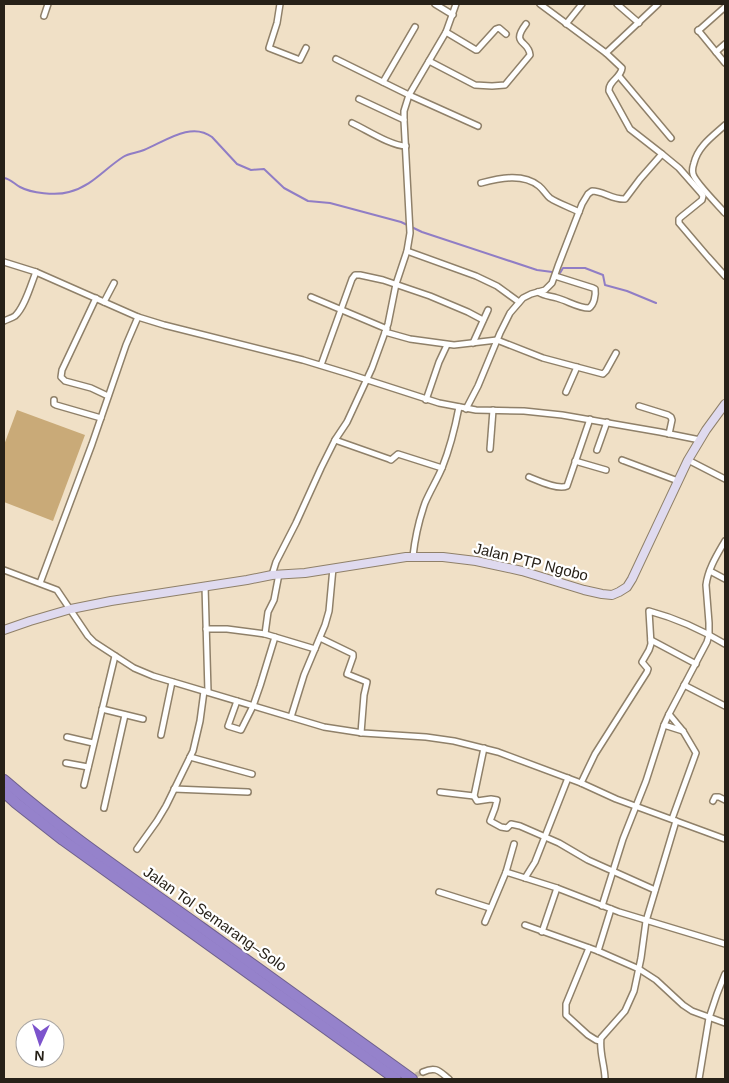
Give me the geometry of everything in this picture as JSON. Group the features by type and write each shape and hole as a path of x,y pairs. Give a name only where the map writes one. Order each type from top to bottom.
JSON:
{"highway":[{"name":"Jalan Tol Semarang–Solo","path":"4,780 99,855 412,1079"},
{"name":"Jalan Tol Semarang–Solo","path":"4,792 71,846 396,1079"}],"main road":[{"name":"Jalan PTP Ngobo","path":"4,630 71,610 111,601 275,574 305,573 412,556 476,561 522,571 597,593 616,594 627,587 636,572 688,460 725,404"}],"street":[{"path":"44,16 48,4"},
{"path":"280,4 277,23 269,48 300,60 306,48"},
{"path":"435,4 453,15"},
{"path":"265,634 267,619 275,595 276,562 335,440 347,422 386,331 410,233 404,111 409,95 446,32 456,4"},
{"path":"540,4 606,53 622,68 622,72 608,88 609,92 626,123 634,133 688,177 703,196 698,204 679,219 679,223 725,276"},
{"path":"566,24 582,4"},
{"path":"617,4 639,23"},
{"path":"606,53 658,4"},
{"path":"725,7 698,30 725,63"},
{"path":"429,61 475,85 505,85 530,56 529,50 520,40 519,36 526,24"},
{"path":"383,82 415,27"},
{"path":"446,32 476,50 496,29 499,28 506,34"},
{"path":"716,52 725,44"},
{"path":"336,59 478,126"},
{"path":"619,76 671,138"},
{"path":"359,100 404,120"},
{"path":"352,123 392,143 406,146"},
{"path":"725,125 703,144 696,154 693,167 693,175 725,213"},
{"path":"466,409 507,318 519,302 527,296 545,290 550,286 588,194 596,191 625,199 662,154"},
{"path":"481,183 511,178 526,180 539,186 547,196 579,212"},
{"path":"407,251 476,276 497,286 519,302"},
{"path":"4,262 36,272 138,317 320,366 426,400 466,409 535,412 590,419 700,440"},
{"path":"4,321 13,317 19,311 29,293 36,272"},
{"path":"320,366 355,275 364,275 396,284 468,312 483,320"},
{"path":"538,292 583,308 591,308 596,294 595,289 555,275"},
{"path":"104,302 114,283"},
{"path":"96,298 62,370 61,377 65,381 91,388 108,396"},
{"path":"311,298 341,309 386,331 415,340 447,345 497,340 543,358 603,374 616,353"},
{"path":"473,343 488,310"},
{"path":"40,583 92,444 126,345 138,317"},
{"path":"426,400 447,345"},
{"path":"566,392 577,367"},
{"path":"54,400 56,405 101,418"},
{"path":"639,406 671,417 672,420 668,434"},
{"path":"412,556 416,533 426,502 442,468 459,408"},
{"path":"490,449 493,410"},
{"path":"529,477 564,488 567,486 590,419"},
{"path":"597,450 607,422"},
{"path":"335,440 388,460 391,460 398,454 442,468"},
{"path":"622,460 678,480"},
{"path":"688,460 725,479"},
{"path":"576,461 606,470"},
{"path":"602,906 623,839 637,806 664,725 707,642 709,634 706,585 710,571 725,541"},
{"path":"291,718 304,675 329,611 333,568"},
{"path":"4,570 58,590 90,639 142,672 324,728 361,733 434,738 484,748 511,756 581,783 616,799 725,839"},
{"path":"710,571 725,579"},
{"path":"137,849 157,821 196,744 206,692 205,586"},
{"path":"581,783 594,754 648,669 642,662 649,650 651,640 649,611 709,634 725,644"},
{"path":"206,629 227,629 265,634 315,649"},
{"path":"237,701 228,726 241,730 253,706 275,637"},
{"path":"320,638 353,654 347,674 367,682 361,733"},
{"path":"651,640 696,664"},
{"path":"84,785 115,656"},
{"path":"161,735 172,682"},
{"path":"684,685 725,706"},
{"path":"102,709 143,719"},
{"path":"607,1079 600,1041 602,1036 620,1018 634,991 646,921 674,820 696,753 683,731 669,714"},
{"path":"104,808 125,715"},
{"path":"664,725 683,731"},
{"path":"67,737 93,743"},
{"path":"484,748 474,796 477,801 497,800 490,821 507,828 514,824 559,843 588,860 655,890"},
{"path":"190,757 252,774"},
{"path":"66,762 88,767"},
{"path":"525,878 535,862 568,778"},
{"path":"174,789 248,792"},
{"path":"440,792 474,796"},
{"path":"713,801 717,796 725,800"},
{"path":"485,922 506,872 514,844"},
{"path":"506,872 557,888 646,921 725,944"},
{"path":"542,932 557,888"},
{"path":"439,892 490,908"},
{"path":"598,951 611,909"},
{"path":"525,925 598,951 639,969 656,980 692,1011 725,1023"},
{"path":"589,948 565,1011 566,1015 588,1035 600,1041"},
{"path":"699,1079 709,1018 725,974"},
{"path":"423,1072 431,1068 449,1079"}],"shaded area":[{"path":"17,410 85,435 53,521 4,502 4,445"}],"waterway":[{"path":"4,178 25,189 37,192 51,194 69,192 91,182 125,156 144,150 178,134 195,131 212,137 237,164 251,170 264,169 284,188 308,201 330,203 401,222 422,232 537,270 560,273 563,268 585,268 603,275 605,285 627,291 656,303"}],"tunnel":[{"path":"409,1078 423,1072"}]}
